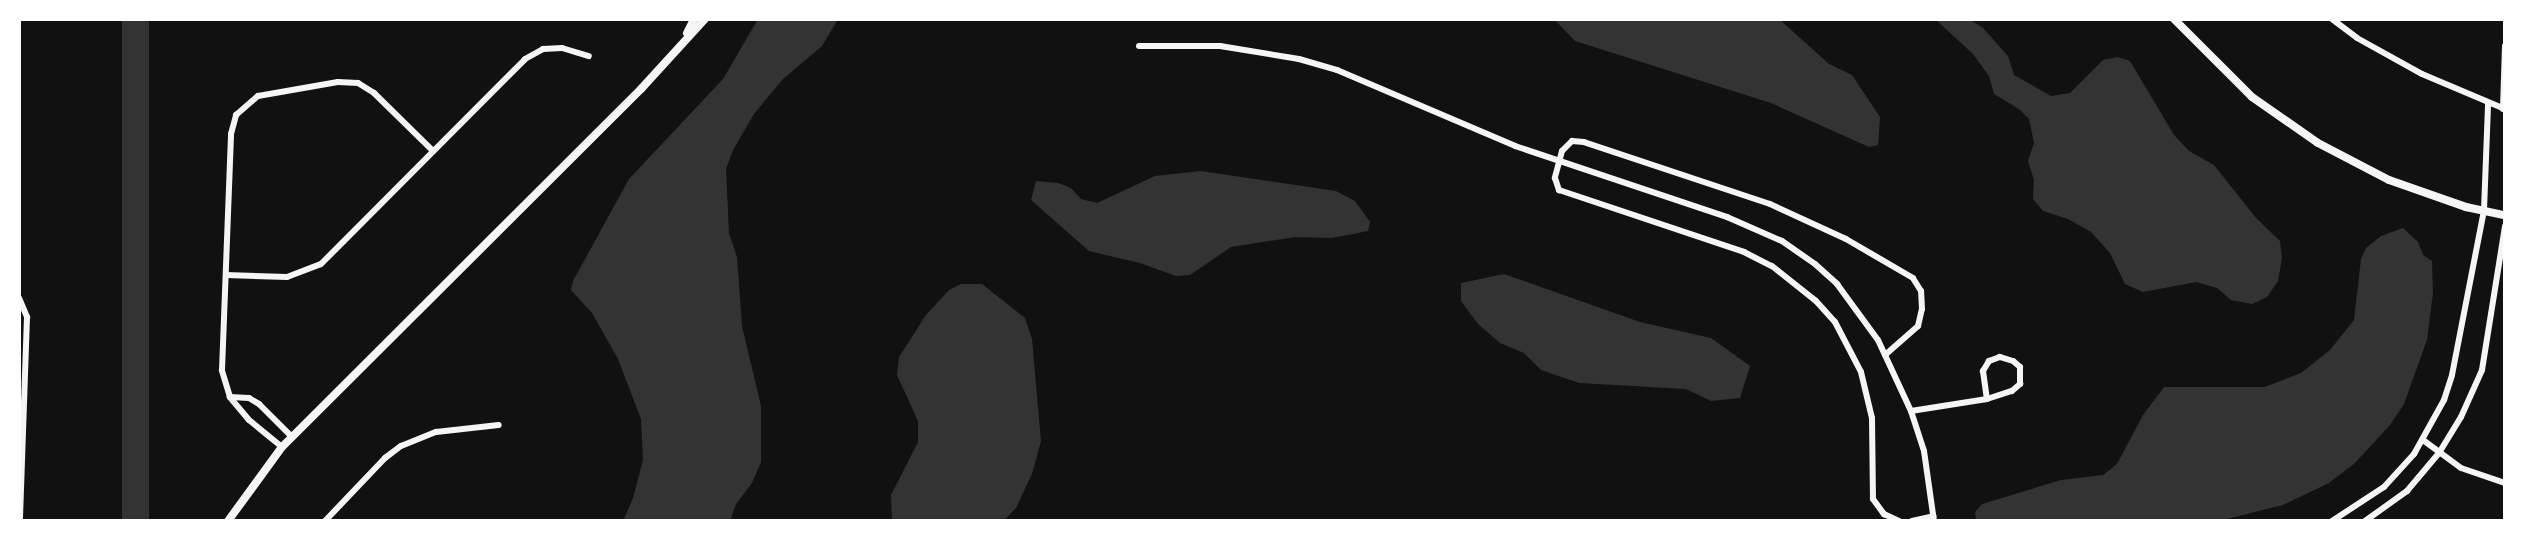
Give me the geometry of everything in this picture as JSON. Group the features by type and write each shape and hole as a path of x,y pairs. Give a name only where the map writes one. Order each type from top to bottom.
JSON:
{"street":[{"path":"684,39 694,19"},
{"path":"228,521 282,447 641,89 705,19"},
{"path":"2174,19 2252,97 2318,144 2389,180 2505,215"},
{"path":"2332,19 2388,57 2504,109 2505,46"},
{"path":"1139,46 1220,46 1299,59 1374,84 1466,127 1558,161 1727,217 1782,241 1815,264 1837,284 1856,307 1885,355 1911,411 1924,451 1934,518 1912,521"},
{"path":"226,275 286,277 313,269 328,258 518,65 533,53 562,48 589,56"},
{"path":"282,447 248,420 230,397 222,370 231,134 236,115 250,100 258,96 338,82 358,83 374,93 433,151"},
{"path":"2332,521 2384,487 2423,440 2444,400 2452,375 2484,210 2488,104"},
{"path":"1885,355 1918,326 1922,309 1921,291 1913,278 1803,218 1727,188 1584,142 1572,141 1566,145 1558,161 1555,178 1559,190 1744,252 1772,266 1816,301 1835,323 1861,372 1872,418 1873,499 1884,513 1899,521"},
{"path":"2365,521 2407,491 2439,453 2461,417 2482,370 2505,226"},
{"path":"19,298 27,317 21,429 20,521"},
{"path":"1911,411 1987,399 2012,391 2020,384 2020,367 2013,360 2000,357 1989,360 1983,371 1987,399"},
{"path":"230,397 249,398 259,404 292,437"},
{"path":"325,521 401,446 436,432 499,425"},
{"path":"2423,440 2461,468 2505,484"}],"shaded area":[{"path":"122,19 149,19 149,521 122,521"},
{"path":"758,19 838,19 822,46 783,79 754,114 733,150 726,169 729,233 737,257 742,326 761,406 761,462 752,483 736,504 730,521 623,521 633,498 643,460 641,419 618,359 592,313 571,290 573,281 629,179 723,79"},
{"path":"1554,19 1779,19 1829,64 1852,75 1880,117 1878,145 1869,147 1771,103 1575,41"},
{"path":"1935,19 1969,19 1983,28 2008,56 2014,75 2051,96 2070,93 2103,60 2118,57 2130,61 2174,135 2189,151 2214,165 2256,218 2280,241 2282,258 2278,281 2267,297 2252,304 2231,300 2217,288 2196,282 2143,292 2125,284 2110,253 2091,232 2068,219 2043,211 2033,199 2034,180 2028,161 2034,143 2029,119 2019,109 1994,94 1989,76 1973,54"},
{"path":"1200,171 1336,191 1355,201 1370,222 1368,231 1332,238 1295,237 1231,247 1190,275 1176,276 1140,263 1089,251 1031,200 1036,181 1058,183 1071,188 1081,199 1097,203 1155,176"},
{"path":"2403,228 2418,242 2423,255 2432,261 2433,293 2427,340 2404,404 2390,425 2355,463 2329,483 2283,505 2219,521 1976,521 1975,512 1982,504 2061,480 2103,475 2117,464 2143,415 2164,387 2265,387 2301,373 2330,350 2354,320 2361,259 2366,248 2381,236"},
{"path":"1504,274 1640,322 1711,338 1750,366 1740,398 1711,401 1686,389 1579,383 1541,370 1524,353 1500,343 1478,324 1461,301 1461,283"},
{"path":"961,284 982,284 1025,318 1032,339 1041,441 1032,474 1016,508 1003,521 892,521 891,495 918,442 918,421 897,375 899,357 926,315 949,290"}]}
